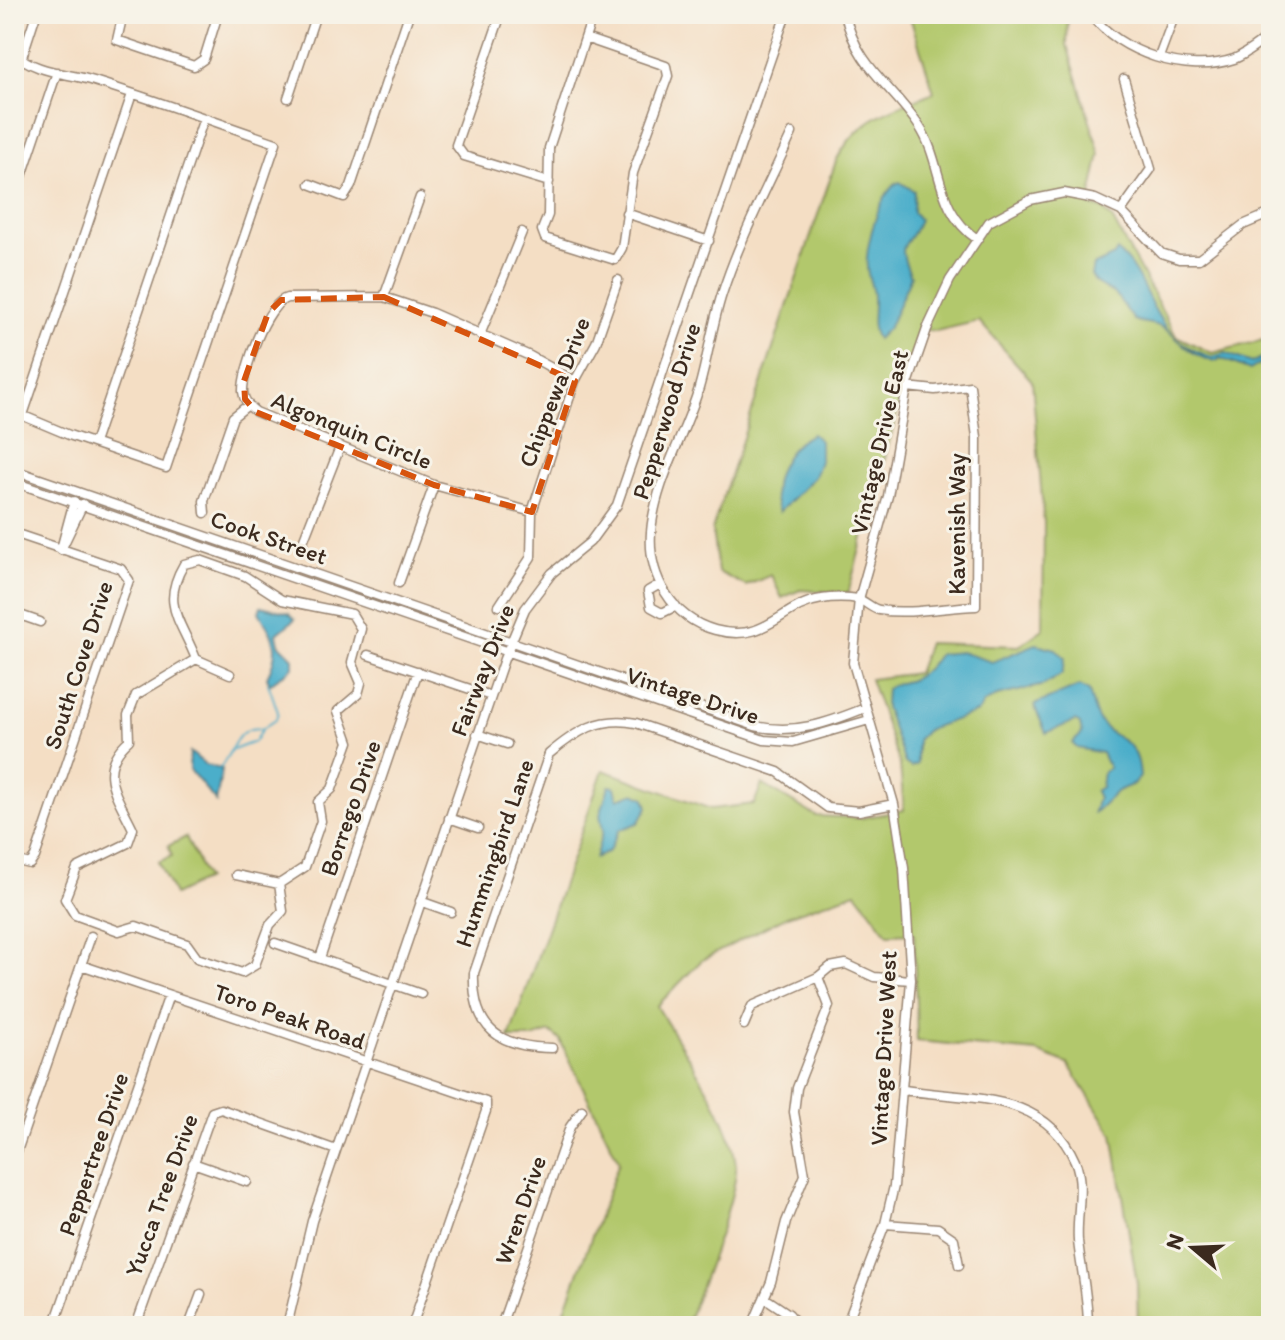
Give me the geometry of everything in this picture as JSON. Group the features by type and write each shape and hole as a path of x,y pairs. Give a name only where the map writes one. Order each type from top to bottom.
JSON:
{"street":[{"path":"14,70 36,14"},
{"path":"123,14 116,33 117,40 198,65 204,59 218,14"},
{"path":"288,98 316,14"},
{"path":"310,184 344,197 351,186 409,14"},
{"path":"585,38 666,66 668,76 633,173 622,248 615,260 545,238 542,230 548,215 552,135 593,14"},
{"name":"Fairway Drive","path":"287,1326 312,1221 511,641 525,609 552,573 590,542 617,505 786,14"},
{"path":"845,14 849,32 877,79 920,127 942,196 962,229 977,239"},
{"path":"1091,14 1105,32 1133,49 1159,57 1206,64 1235,59 1271,35"},
{"path":"1159,57 1175,14"},
{"path":"497,15 456,145 464,156 549,182"},
{"path":"14,52 18,61"},
{"path":"18,61 132,94 276,143 166,468 19,413 132,94"},
{"path":"14,200 57,72"},
{"path":"1121,211 1151,169 1124,79"},
{"path":"94,443 204,118"},
{"name":"Pepperwood Drive","path":"792,133 745,232 722,296 699,387 660,493 651,532 653,562 660,584 676,606 704,626 738,633 768,627 799,606 820,599 859,599"},
{"name":"Vintage Drive East","path":"869,720 853,663 859,599 888,496 907,387 927,329 950,280 989,222 1044,196 1079,195 1121,211 1161,253 1179,259 1199,259 1243,225 1271,213"},
{"path":"384,297 420,197"},
{"path":"626,213 709,241"},
{"path":"480,335 522,232"},
{"name":"Chippewa Drive","path":"499,606 531,557 532,512 575,381 596,343 618,280"},
{"name":"Algonquin Circle","path":"532,512 434,485 256,412 248,405 244,381 268,313 277,303 287,298 384,297 432,313 530,356 575,381"},
{"name":"Kavenish Way","path":"859,599 878,610 976,606 977,437 970,386 935,390 907,387"},
{"path":"205,513 204,501 233,417 248,405"},
{"path":"302,544 340,447"},
{"name":"Cook Street","path":"14,470 511,641"},
{"name":"Cook Street","path":"14,482 507,652"},
{"path":"399,583 434,485"},
{"path":"76,492 78,504"},
{"path":"14,533 61,550 62,536 78,504 88,495"},
{"name":"South Cove Drive","path":"14,860 30,864 35,857 129,580 121,569 61,550"},
{"path":"230,674 196,659 170,598 173,582 184,564 200,560 245,576 282,600 352,614 361,629 352,662 361,683 358,694 338,711 349,742 332,789 318,802 321,821 305,867 279,884 236,875"},
{"path":"660,584 648,591 651,607 662,613 676,606"},
{"path":"14,613 40,622"},
{"name":"Vintage Drive","path":"511,641 775,730 819,726 865,708"},
{"name":"Vintage Drive","path":"507,652 764,740 793,742 869,720"},
{"path":"368,655 491,696"},
{"path":"196,659 136,695 128,715 129,740 117,750 109,776 133,829 132,837 128,843 77,868 65,899 67,906 75,915 119,931 136,926 187,944 197,958 242,973 255,965 270,925 283,911 279,884"},
{"name":"Borrego Drive","path":"320,958 418,671"},
{"name":"Hummingbird Lane","path":"552,1048 508,1043 493,1031 480,1014 473,996 474,973 549,754 574,733 612,719 636,723 778,772 828,808 859,811 894,804"},
{"name":"Vintage Drive West","path":"846,1326 885,1224 894,1186 911,980 904,868 894,804 886,767 869,720"},
{"path":"477,734 507,744"},
{"path":"449,818 478,828"},
{"path":"420,901 451,912"},
{"path":"14,1160 91,936"},
{"path":"275,943 421,994"},
{"path":"744,1025 752,1006 818,977 830,967 846,964 874,977 911,980"},
{"name":"Toro Peak Road","path":"81,965 486,1102 486,1111 412,1326"},
{"path":"752,1326 765,1298 786,1222 805,1175 794,1112 797,1088 829,1006 818,977"},
{"name":"Peppertree Drive","path":"54,1326 169,995"},
{"path":"904,1090 991,1098 1034,1113 1050,1125 1075,1162 1078,1240 1088,1302 1088,1326"},
{"name":"Yucca Tree Drive","path":"136,1326 209,1117 221,1109 336,1150"},
{"name":"Wren Drive","path":"501,1326 570,1127 582,1110"},
{"path":"193,1163 247,1182"},
{"path":"885,1224 938,1228 954,1239 959,1265"},
{"path":"189,1326 201,1294"},
{"path":"765,1298 789,1314 798,1326"}],"highlighted area":[{"path":"384,297 575,381 532,512 434,485 256,412 245,399 244,381 268,313 281,300"}],"green space":[{"path":"909,14 1068,14 1067,45 1100,154 1089,205 1103,209 1113,220 1176,336 1212,353 1271,338 1271,1326 1138,1326 1137,1283 1113,1134 1068,1064 1037,1052 917,1041 914,933 888,934 856,892 787,916 702,960 657,1006 716,1104 736,1166 731,1199 686,1326 559,1326 619,1162 560,1040 550,1032 532,1038 509,1038 603,770 711,809 754,804 762,784 816,816 862,818 904,810 900,765 870,679 917,673 928,643 1019,646 1043,629 1044,523 1032,381 979,321 936,331 920,329 848,593 800,590 782,598 771,575 746,586 718,572 712,530 836,161 855,134 877,116 934,92"},
{"path":"186,837 206,879 174,895 158,862 172,856 168,846"}],"water":[{"path":"900,182 914,191 913,212 919,219 903,249 911,276 889,327 877,339 872,319 873,293 867,270 868,246 886,195"},
{"path":"1117,251 1139,278 1163,323 1174,336 1162,327 1134,320 1116,295 1096,283 1091,275 1093,266 1114,256"},
{"path":"1176,338 1212,357 1225,353 1252,363 1267,355 1271,357 1250,370 1220,358 1217,361 1201,357"},
{"path":"812,434 820,441 820,461 814,477 779,512 775,490 780,467 794,447"},
{"path":"261,606 289,613 295,619 277,634 279,644 293,658 293,667 270,684 267,677 275,650 269,629 259,612"},
{"path":"1036,644 1056,649 1065,658 1062,674 1044,685 997,696 984,703 978,712 928,729 917,740 917,764 911,767 905,763 885,707 886,689 917,677 939,654 961,652 992,662"},
{"path":"1079,686 1089,691 1100,722 1131,748 1140,777 1134,784 1117,791 1093,814 1098,798 1095,791 1101,787 1103,772 1109,768 1102,753 1077,748 1072,743 1082,734 1080,724 1075,721 1046,733 1034,705"},
{"path":"190,752 206,765 222,769 216,802 189,769"},
{"path":"609,786 615,787 618,799 635,793 645,798 648,807 638,823 619,830 609,851 595,858 603,831 600,815"}],"waterway":[{"path":"233,750 254,742 262,729 276,719 278,712 268,683"},
{"path":"220,768 241,734 246,730 262,729"}]}
